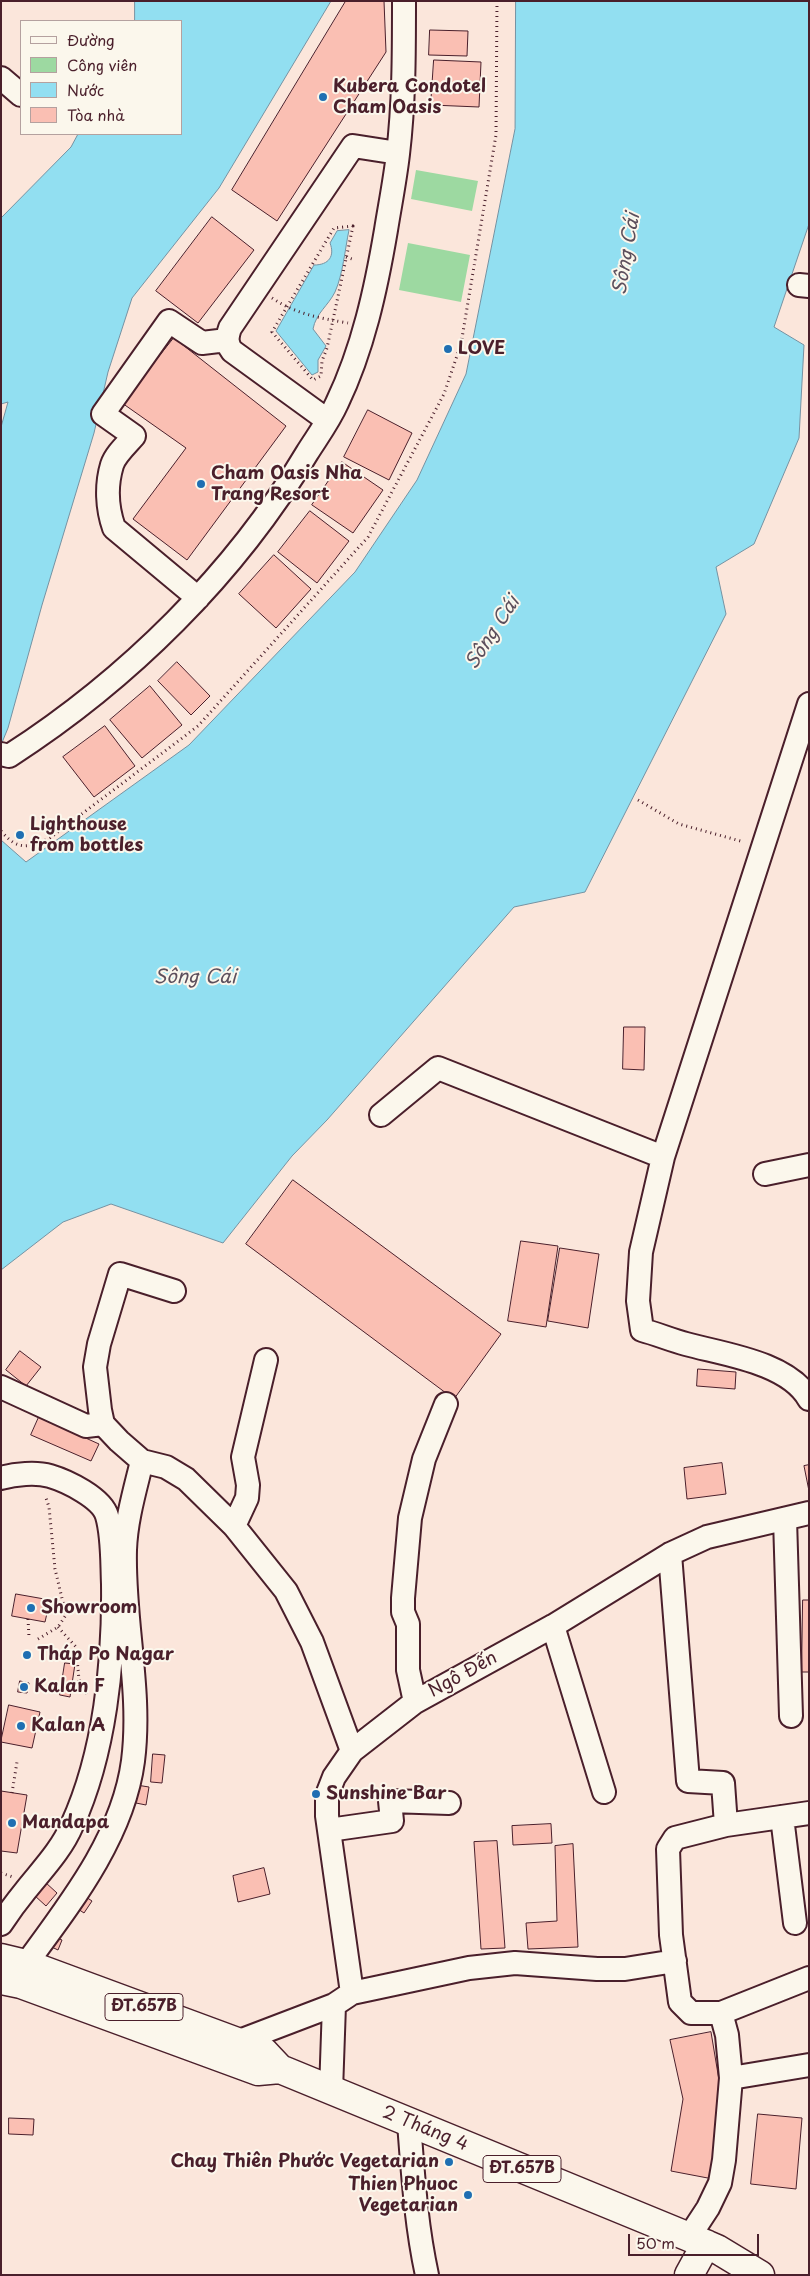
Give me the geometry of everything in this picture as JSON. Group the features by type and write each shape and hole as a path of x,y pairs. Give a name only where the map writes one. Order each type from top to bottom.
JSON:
{"main road":[{"name":"2 Tháng 4","path":"14,1961 264,2052 280,2069 704,2244 760,2275"},
{"name":"2 Tháng 4","path":"1,1980 21,1984 258,2071 280,2069"},
{"path":"689,2275 704,2244"},
{"path":"702,2275 704,2244"}],"street":[{"path":"1,754 9,756 70,715 114,679 198,598 270,509 296,472 337,404 366,327 382,252 398,153 404,60 404,1"},
{"path":"1,78 20,94"},
{"path":"327,420 232,351 227,340 230,328 353,146 398,153"},
{"path":"198,598 114,528 108,512 108,495 113,463 134,436 104,414 170,321 202,343 227,340"},
{"path":"809,704 663,1157 641,1252 638,1301 642,1330 686,1344 746,1358 769,1367 789,1379 806,1393 809,1398"},
{"path":"381,1115 438,1068 663,1157"},
{"path":"765,1174 809,1165"},
{"path":"174,1291 120,1274 98,1344 95,1367 103,1424 142,1461 166,1467 186,1479 234,1526 286,1591 312,1642 352,1751"},
{"path":"234,1526 247,1498 248,1485 243,1456 266,1360"},
{"path":"1,1387 86,1426 103,1424"},
{"path":"414,1702 408,1670 408,1624 404,1612 403,1598 410,1518 424,1460 446,1404"},
{"path":"14,1961 64,1912 110,1834 123,1801 133,1763 136,1722 126,1590 125,1549 130,1514 142,1461"},
{"path":"1,1478 12,1474 49,1476 91,1495 102,1505 107,1515 112,1571 113,1627 102,1723 81,1805 72,1827 47,1864 1,1924"},
{"name":"Ngô Đến","path":"331,2091 343,1999 327,1795 334,1777 352,1751 414,1702 553,1626 670,1554 708,1537 809,1513"},
{"path":"785,1519 792,1716"},
{"path":"670,1554 688,1781 724,1783 726,1825"},
{"path":"553,1626 604,1792"},
{"path":"329,1830 392,1820 390,1801 448,1802"},
{"path":"809,1813 726,1825 675,1838 668,1849 671,1935 680,2002 691,2013 721,2013 809,1978"},
{"path":"782,1816 796,1923"},
{"path":"237,2042 343,1999 469,1968 515,1963 616,1969 675,1962"},
{"path":"704,2244 708,2208 720,2183 724,2160 731,2078 727,2035 721,2013"},
{"path":"731,2078 809,2065"},
{"path":"409,2123 414,2194 421,2250 427,2275"}],"path":[{"path":"1,830 11,842 31,847 50,838 198,726 368,537 444,394 461,344 496,135 497,1"},
{"path":"353,226 346,257 328,348 322,361 321,376 313,380 272,332 334,228 353,226"},
{"path":"346,257 355,260"},
{"path":"289,309 332,321 366,327"},
{"path":"638,800 679,824 763,848"},
{"path":"38,1639 58,1627 66,1615 55,1569 49,1507 44,1490 49,1476"},
{"path":"28,1619 29,1637"},
{"path":"58,1627 76,1647 79,1680 102,1723"},
{"path":"12,1793 17,1762"}],"green space":[{"path":"416,170 478,181 472,211 411,199"},
{"path":"408,243 470,255 461,302 399,290"}],"water":[{"path":"135,1 331,1 219,188 132,298 108,372 94,433 42,605 8,728 1,745 1,427 8,402 1,404 1,218 71,147 77,135 182,135 182,20 135,20"},
{"name":"Sông Cái","path":"516,1 809,1 809,224 774,327 804,345 799,438 754,544 716,567 726,614 585,892 514,907 327,1120 292,1156 223,1243 111,1204 63,1222 1,1270 1,840 26,862 189,745 355,572 417,480 466,374 515,129"},
{"path":"349,230 338,285 332,297 319,314 313,329 326,346 318,360 318,372 312,375 276,331 314,265 319,265 330,259 332,252 330,243 337,231"}],"building":[{"name":"Kubera Condotel Cham Oasis","path":"346,1 384,1 386,52 277,221 232,190"},
{"path":"430,30 468,31 467,56 429,55"},
{"path":"434,60 481,62 479,107 431,105"},
{"path":"212,217 254,250 198,323 156,291"},
{"name":"Cham Oasis Nha Trang Resort","path":"174,338 286,426 187,560 133,519 186,448 122,403"},
{"path":"368,410 412,433 389,480 344,457"},
{"path":"342,462 383,490 353,533 312,505"},
{"path":"310,511 349,541 317,583 278,552"},
{"path":"274,555 311,589 276,628 239,594"},
{"path":"177,662 210,696 191,715 158,681"},
{"path":"150,686 182,725 142,758 110,720"},
{"path":"105,726 135,766 94,797 63,757"},
{"path":"624,1027 645,1027 644,1070 623,1069"},
{"path":"293,1180 501,1334 454,1399 246,1244"},
{"path":"521,1241 558,1246 546,1327 508,1321"},
{"path":"560,1248 599,1254 588,1328 548,1321"},
{"path":"20,1351 41,1367 26,1386 6,1370"},
{"path":"698,1369 736,1372 735,1389 697,1386"},
{"path":"39,1417 99,1444 91,1461 31,1435"},
{"path":"722,1463 726,1494 687,1499 684,1468"},
{"path":"809,1465 809,1491 804,1466"},
{"name":"Showroom","path":"16,1594 50,1600 45,1622 12,1616"},
{"path":"803,1600 809,1600 809,1672 802,1672"},
{"path":"65,1663 75,1664 70,1697 60,1695"},
{"name":"Kalan F","path":"20,1681 29,1683 27,1693 18,1692"},
{"name":"Kalan A","path":"9,1705 40,1712 32,1748 1,1742"},
{"path":"153,1754 165,1755 162,1783 151,1782"},
{"path":"124,1783 149,1787 146,1805 121,1800"},
{"name":"Mandapa","path":"1,1791 27,1795 17,1853 1,1851"},
{"path":"551,1824 552,1843 513,1845 512,1826"},
{"path":"497,1841 505,1948 481,1949 474,1842"},
{"path":"573,1844 578,1947 528,1949 526,1923 557,1921 555,1846"},
{"path":"264,1868 270,1894 238,1902 233,1876"},
{"path":"45,1882 57,1893 46,1906 34,1895"},
{"path":"77,1891 92,1901 84,1913 69,1903"},
{"path":"43,1932 62,1940 58,1950 39,1941"},
{"path":"711,2032 723,2104 713,2179 671,2171 683,2099 670,2040"},
{"path":"758,2114 802,2118 796,2189 751,2184"},
{"path":"9,2118 34,2119 33,2135 9,2134"}],"place":[{"name":"Kubera Condotel Cham Oasis","path":"323,97"},
{"name":"LOVE","path":"448,349"},
{"name":"Cham Oasis Nha Trang Resort","path":"201,484"},
{"name":"Lighthouse from bottles","path":"20,835"},
{"name":"Showroom","path":"31,1608"},
{"name":"Tháp Po Nagar","path":"27,1655"},
{"name":"Kalan F","path":"24,1687"},
{"name":"Kalan A","path":"21,1726"},
{"name":"Sunshine Bar","path":"316,1794"},
{"name":"Mandapa","path":"12,1823"},
{"name":"Chay Thiên Phước Vegetarian","path":"449,2162"},
{"name":"Thien Phuoc Vegetarian","path":"468,2195"}]}
